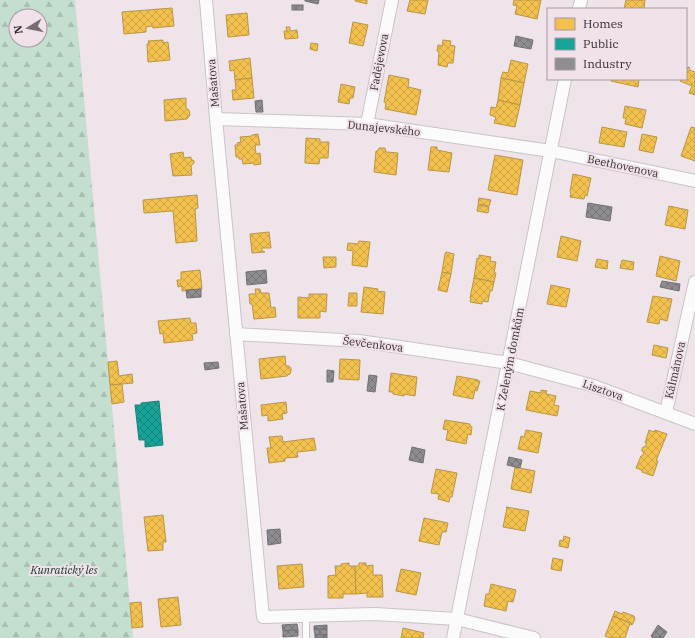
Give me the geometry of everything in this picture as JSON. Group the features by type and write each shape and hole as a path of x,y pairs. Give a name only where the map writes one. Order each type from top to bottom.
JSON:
{"street":[{"name":"Mašatova","path":"206,0 262,617 375,614 457,619 534,638"},
{"name":"Fadějevova","path":"367,124 392,0"},
{"name":"K Zeleným domkům","path":"453,638 565,80"},
{"name":"Dunajevského","path":"216,119 367,124 551,151"},
{"name":"Beethovenova","path":"551,151 695,181"},
{"name":"Kálmánova","path":"666,412 695,282"},
{"name":"Ševčenkova","path":"236,334 359,341 509,363"},
{"name":"Lisztova","path":"509,363 594,386 695,424"}],"lane":[{"path":"306,616 306,638"}],"green space":[{"name":"Kunratický les","path":"0,0 75,0 133,638 0,638"}],"building: Homes":[{"path":"367,0 367,4 355,1"},
{"path":"410,0 428,0 425,14 407,11"},
{"path":"514,0 541,0 537,19 515,14 517,6 513,5"},
{"path":"626,0 645,0 644,8 624,8"},
{"path":"172,8 174,26 153,28 152,26 146,27 146,32 124,34 122,12"},
{"path":"247,13 249,35 228,37 226,15"},
{"path":"353,22 368,25 363,46 349,43"},
{"path":"286,27 290,27 290,31 297,30 298,38 285,39 284,31 287,31"},
{"path":"163,40 163,43 168,42 170,60 148,62 148,41"},
{"path":"443,40 451,41 450,45 455,46 453,63 448,63 447,67 438,65 438,45 442,46"},
{"path":"311,43 318,44 317,51 310,49"},
{"path":"250,58 252,78 235,80 234,70 230,71 229,61"},
{"path":"511,60 528,64 524,83 501,78 503,72 508,73"},
{"path":"688,67 690,68 689,70 695,72 695,95 689,93 692,86 680,81 687,80"},
{"path":"389,75 409,79 408,87 421,90 416,115 385,109 386,103 384,102"},
{"path":"252,78 254,98 233,100 232,90 236,90 235,80"},
{"path":"501,78 524,83 520,105 498,100"},
{"path":"611,80 639,80 638,87"},
{"path":"341,84 355,87 353,98 350,98 349,104 338,102"},
{"path":"186,98 186,108 189,110 190,115 187,119 165,121 164,100"},
{"path":"498,100 520,105 515,127 494,123 496,117 490,115 491,107 496,108"},
{"path":"625,106 646,110 642,128 625,124 626,118 623,118"},
{"path":"602,127 627,132 624,147 599,143"},
{"path":"691,127 695,128 695,161 681,156"},
{"path":"258,134 260,145 255,145 256,154 260,153 261,164 243,164 242,159 236,157 235,145 238,145 237,143 241,142 240,137"},
{"path":"642,134 657,137 653,153 639,150"},
{"path":"306,138 320,139 320,142 329,142 328,158 320,158 319,164 305,163"},
{"path":"431,147 437,147 437,150 452,153 449,172 428,170"},
{"path":"379,148 385,148 386,152 398,153 396,175 374,172 376,151 378,151"},
{"path":"183,152 184,158 191,157 194,161 191,166 192,175 173,176 170,154"},
{"path":"495,155 523,160 517,195 488,190"},
{"path":"573,174 591,178 587,196 585,195 584,199 570,197"},
{"path":"197,195 198,208 195,209 197,241 176,243 173,211 144,213 143,200"},
{"path":"479,198 491,200 489,206 478,204"},
{"path":"478,205 489,207 488,213 477,211"},
{"path":"669,206 688,210 685,229 665,225"},
{"path":"269,232 271,248 262,248 262,251 265,252 252,253 250,234"},
{"path":"561,236 581,241 577,261 557,257"},
{"path":"359,241 370,242 367,267 352,265 353,251 347,250 348,243 358,244"},
{"path":"446,252 454,254 451,274 442,272"},
{"path":"479,255 491,257 490,261 496,262 494,282 474,278 477,258 479,259"},
{"path":"660,256 680,261 676,281 656,276"},
{"path":"323,257 336,257 336,267 324,268"},
{"path":"597,259 608,261 607,269 595,267"},
{"path":"622,260 634,262 633,270 620,268"},
{"path":"200,270 202,289 182,291 182,286 178,287 177,280 181,280 181,272"},
{"path":"442,272 451,274 447,292 438,290"},
{"path":"474,278 494,282 492,291 490,291 488,302 482,301 482,304 470,302"},
{"path":"551,285 570,289 566,307 547,304"},
{"path":"364,287 378,289 377,291 385,292 383,314 361,312"},
{"path":"255,289 260,289 261,293 269,293 271,308 275,307 276,317 254,319 249,294 256,294"},
{"path":"349,293 357,293 357,306 348,306"},
{"path":"309,294 327,294 326,312 320,311 320,318 298,318 298,297 309,298"},
{"path":"653,296 672,299 667,321 660,319 659,324 647,322"},
{"path":"190,318 191,323 196,323 197,333 192,334 193,340 164,343 163,333 160,334 158,321"},
{"path":"654,345 668,348 666,358 652,355"},
{"path":"285,356 286,366 291,368 290,374 287,376 261,379 259,359"},
{"path":"340,359 360,360 359,380 339,379"},
{"path":"117,361 119,376 132,374 133,383 110,385 108,362"},
{"path":"391,373 417,377 415,396 404,394 404,396 389,392"},
{"path":"457,376 480,381 477,391 475,390 473,399 453,395"},
{"path":"122,384 124,402 112,404 110,385"},
{"path":"541,390 547,391 546,394 556,396 554,405 559,406 557,416 526,410 530,391 541,393"},
{"path":"286,402 287,413 282,414 283,419 268,421 268,415 262,416 261,405"},
{"path":"445,420 470,424 472,427 471,435 468,434 466,444 446,440 448,430 443,429"},
{"path":"526,430 542,433 538,453 518,449 521,436 524,437"},
{"path":"649,430 654,432 655,430 667,434 656,461 658,461 653,476 636,468 641,456 644,453 642,449 647,443 645,443"},
{"path":"282,436 283,442 314,438 316,450 297,452 298,457 285,458 285,461 269,463 267,448 271,448 269,437"},
{"path":"515,467 535,471 531,493 511,489"},
{"path":"436,469 457,473 452,497 450,497 449,502 438,499 439,494 431,493"},
{"path":"506,507 529,511 525,531 503,527"},
{"path":"163,515 166,542 163,542 163,550 148,551 144,517"},
{"path":"424,518 448,523 446,532 442,532 439,545 419,541"},
{"path":"564,536 570,538 568,548 559,546 560,540 563,541"},
{"path":"553,558 563,560 561,571 551,569"},
{"path":"349,563 349,566 355,566 356,594 343,594 343,598 328,598 328,576 336,575 335,566 341,566 341,564"},
{"path":"359,563 366,563 366,566 373,565 373,575 382,575 383,597 367,597 367,593 356,594 355,566 359,566"},
{"path":"302,564 304,587 279,589 277,566"},
{"path":"401,569 421,573 416,595 396,591"},
{"path":"491,584 516,590 513,602 508,601 506,611 484,606 486,594 489,594"},
{"path":"178,597 181,625 161,627 158,599"},
{"path":"141,602 143,627 132,628 130,603"},
{"path":"615,611 634,616 635,619 632,625 613,616"},
{"path":"613,616 630,623 625,638 611,638 605,636"},
{"path":"403,628 424,633 423,638 401,638"}],"building: Public":[{"path":"159,401 163,445 145,447 145,440 139,440 135,405"}],"building: Industry":[{"path":"305,0 319,0 318,4"},
{"path":"292,5 303,5 303,10 292,10"},
{"path":"516,36 533,40 531,49 514,46"},
{"path":"262,100 263,112 256,112 255,101"},
{"path":"588,203 612,207 610,221 586,217"},
{"path":"266,270 267,283 247,285 246,272"},
{"path":"662,281 680,284 679,291 660,287"},
{"path":"201,289 201,297 187,298 186,290"},
{"path":"218,362 219,368 205,370 204,363"},
{"path":"327,370 334,371 333,382 327,382"},
{"path":"369,375 377,376 375,392 367,391"},
{"path":"412,447 425,450 423,463 409,460"},
{"path":"509,457 522,460 520,468 507,465"},
{"path":"280,529 281,543 268,545 267,530"},
{"path":"297,624 298,630 283,631 282,625"},
{"path":"327,625 327,629 314,629 314,626"},
{"path":"658,625 667,632 663,638 653,638 651,636"},
{"path":"314,629 327,629 327,635 315,635"},
{"path":"298,630 298,636 283,637 283,631"},
{"path":"315,635 327,635 327,638 315,638"}]}
